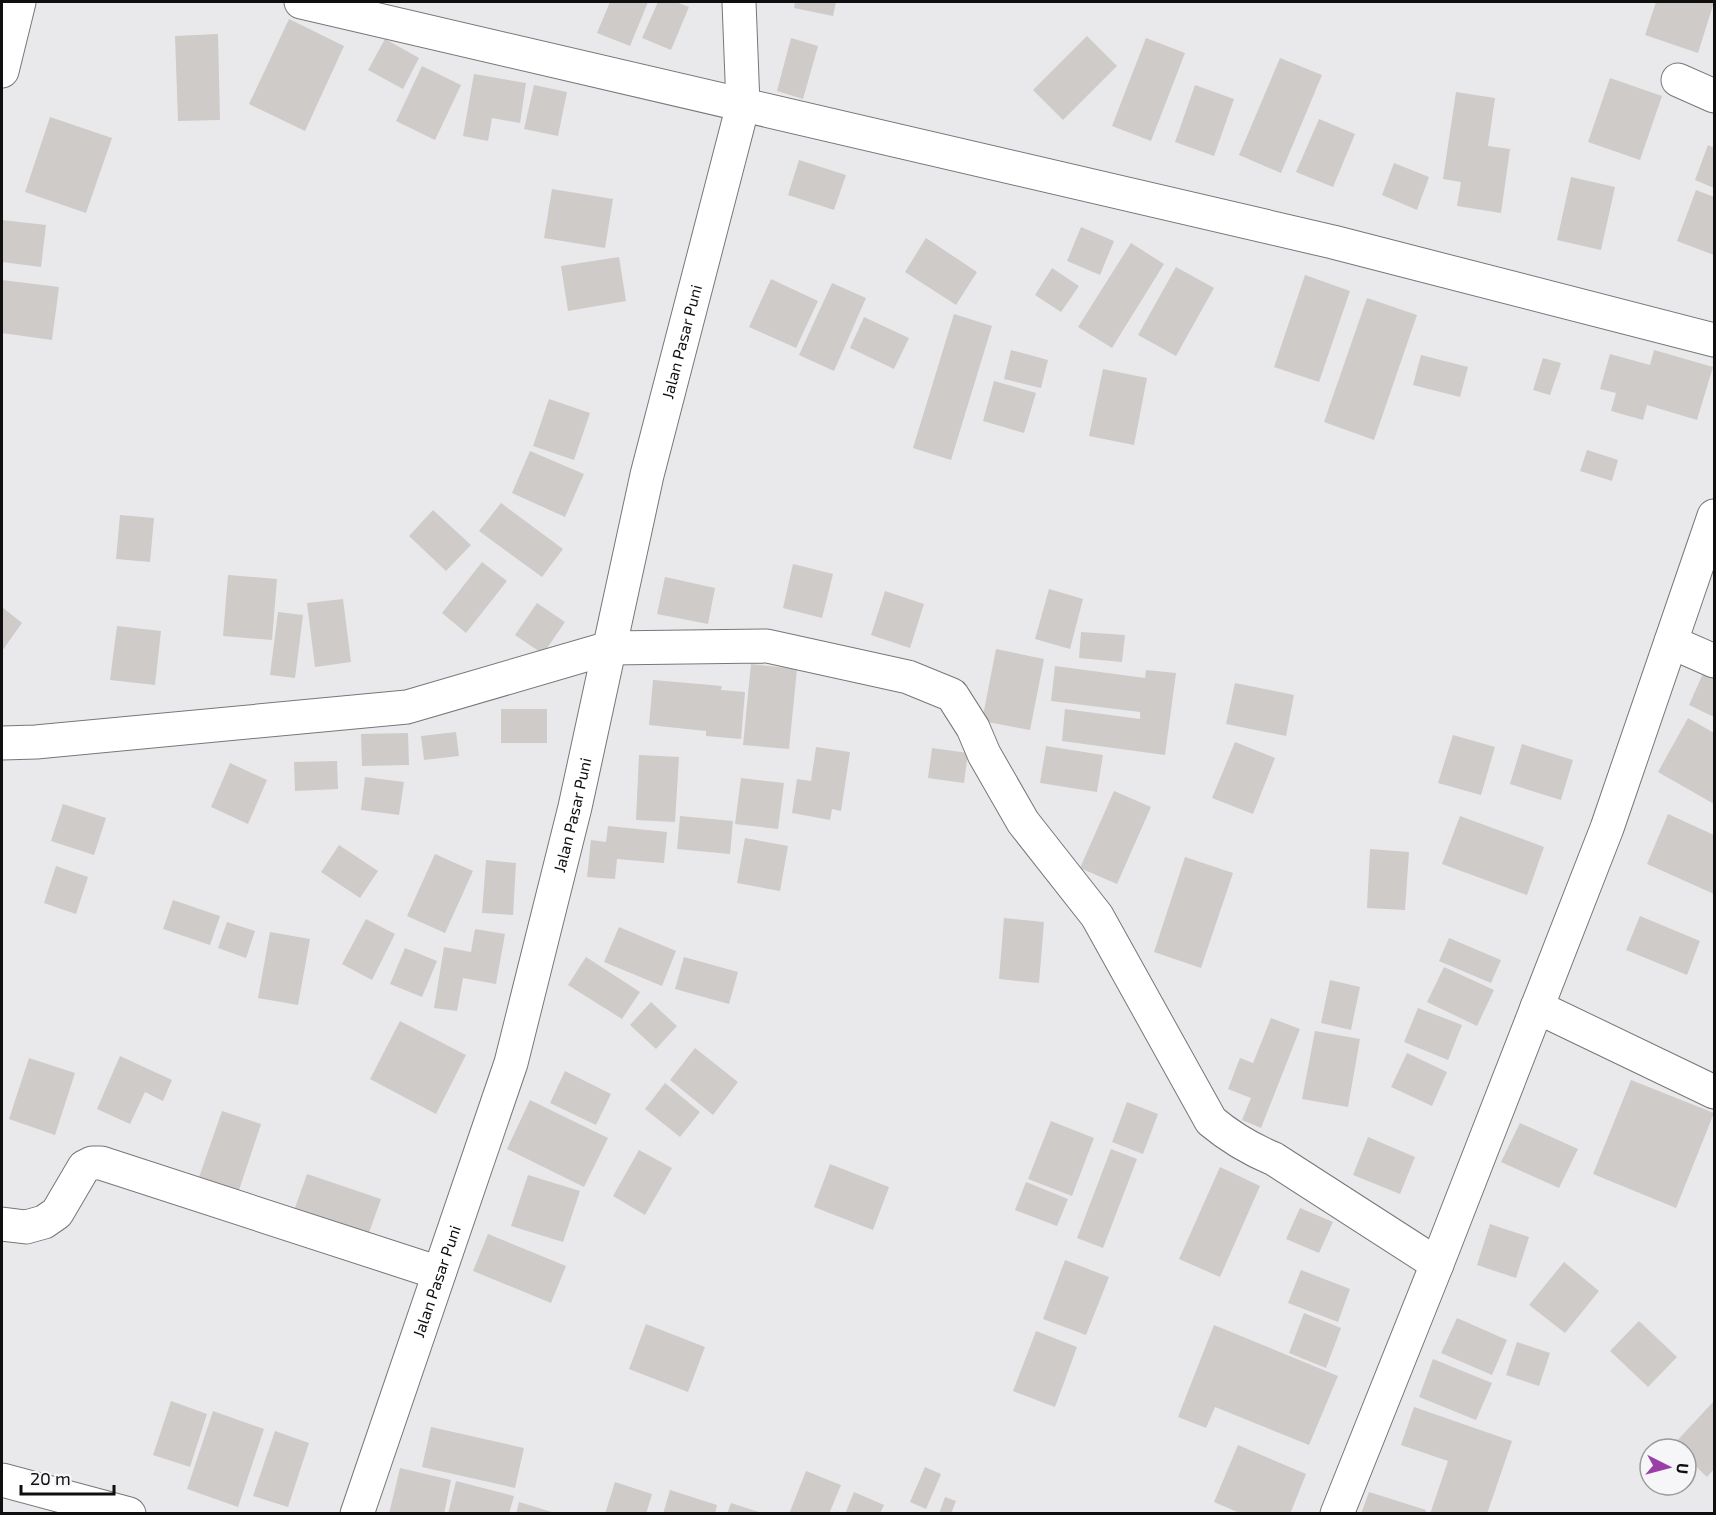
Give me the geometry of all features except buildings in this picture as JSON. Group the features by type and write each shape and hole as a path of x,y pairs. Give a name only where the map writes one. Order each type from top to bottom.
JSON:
{"street":[{"path":"2,71 19,2"},
{"path":"301,2 1333,242 1714,340"},
{"name":"Jalan Pasar Puni","path":"357,1514 511,1063 574,807 647,475 743,105 739,2"},
{"path":"1678,80 1714,96"},
{"path":"1337,1514 1607,828 1714,516"},
{"path":"1671,642 1714,661"},
{"path":"2,743 36,742 407,707 609,648 767,646 908,677 952,695 973,728 984,754 1023,822 1097,916 1211,1121 1226,1134 1247,1147 1274,1159 1437,1264"},
{"path":"1537,1007 1714,1092"},
{"path":"2,1224 26,1227 44,1222 57,1213 84,1167 92,1163 101,1163 439,1273"},
{"path":"2,1479 129,1514"}]}
